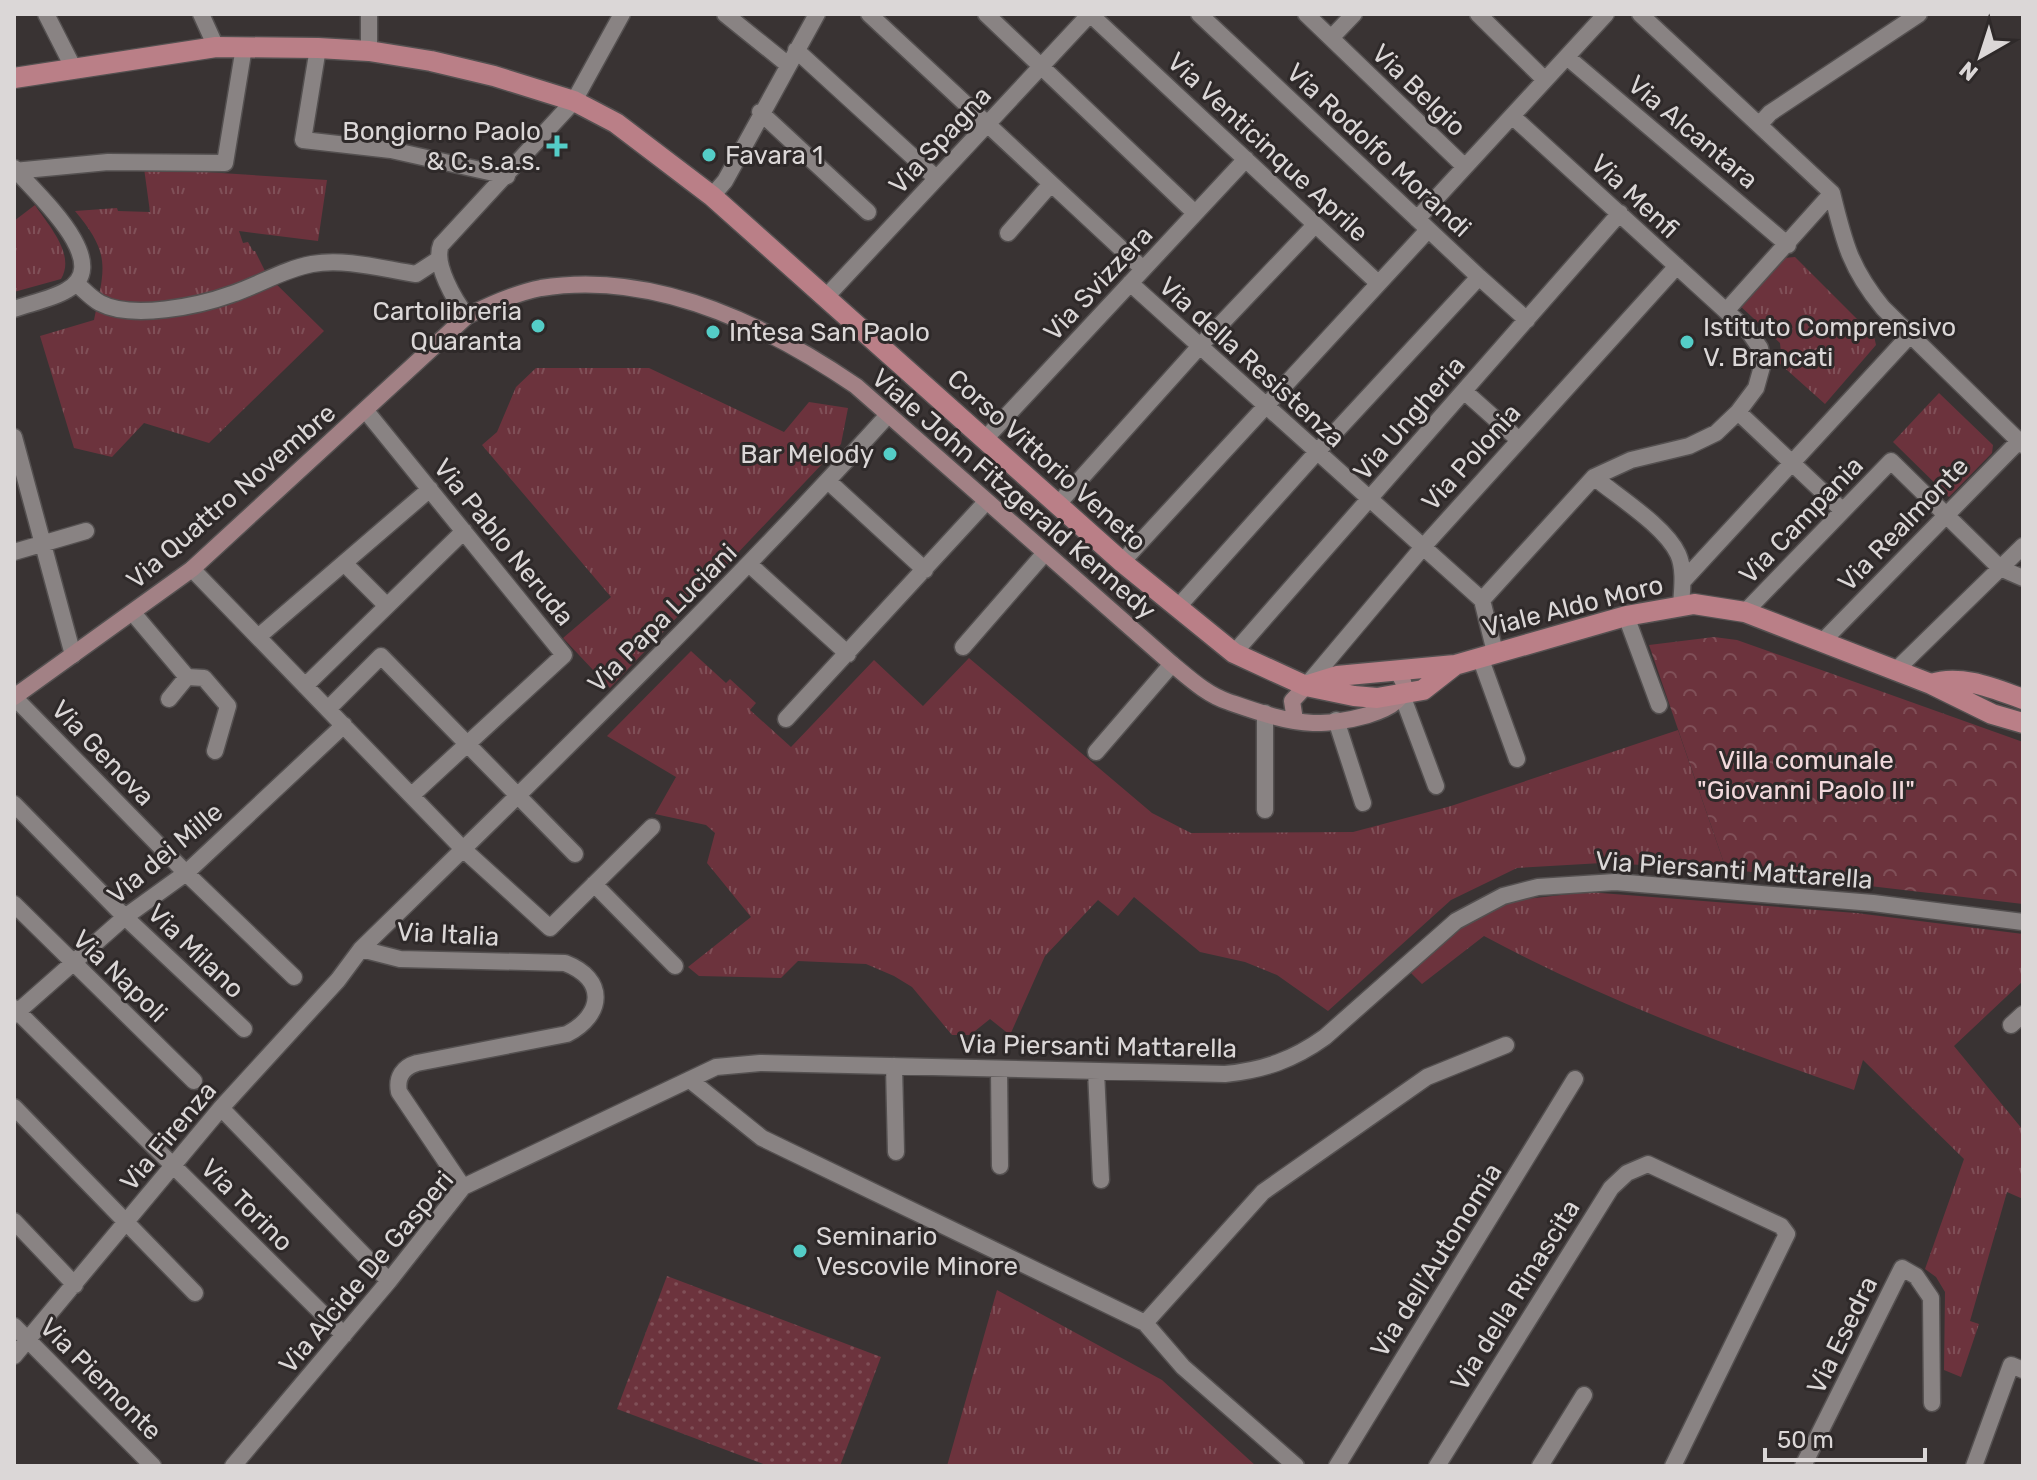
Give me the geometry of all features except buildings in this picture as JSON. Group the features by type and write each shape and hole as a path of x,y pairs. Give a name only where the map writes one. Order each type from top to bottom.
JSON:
{"main road":[{"name":"Corso Vittorio Veneto","path":"14,78 216,47 318,48 369,51 494,76 574,101 616,123 712,196 1177,608 1234,653 1306,686"},
{"name":"Viale Aldo Moro","path":"1306,686 1337,676 1455,665 1626,616 1694,604 1745,612 1938,687 1992,714 2023,723"},
{"name":"Viale Aldo Moro","path":"1306,686 1354,696 1377,698 1402,695 1423,690 1455,665"},
{"name":"Viale Aldo Moro","path":"1938,687 1943,680 1987,686 2023,699"}],"street":[{"path":"46,14 74,69"},
{"path":"201,14 216,47"},
{"path":"369,14 369,51"},
{"path":"467,316 456,302 439,259 441,245 574,101 622,14"},
{"path":"725,14 792,57 936,178"},
{"path":"712,196 725,181 760,112 817,14"},
{"name":"Via della Resistenza","path":"869,14 1143,269"},
{"path":"986,14 1195,213"},
{"name":"Via Spagna","path":"825,298 1090,14"},
{"name":"Via Venticinque Aprile","path":"1090,14 1378,283"},
{"name":"Via Rodolfo Morandi","path":"1199,14 1527,320"},
{"name":"Via Belgio","path":"1306,14 1465,167"},
{"path":"1331,38 1354,14"},
{"path":"1478,14 1545,80"},
{"path":"1122,562 1378,283 1465,167 1606,14"},
{"path":"1640,14 1832,193 1846,249 1855,270 1883,308 2021,443"},
{"path":"1760,124 1770,113 1919,14"},
{"path":"14,170 108,162 225,163 244,47"},
{"path":"318,48 303,140 391,150 507,176"},
{"name":"Via Alcantara","path":"1567,57 1788,245"},
{"path":"760,112 868,212"},
{"name":"Via Menfi","path":"1512,116 1749,332 1760,348 1763,363 1756,388 1738,412"},
{"name":"Via Svizzera","path":"985,439 1246,159"},
{"path":"14,170 68,230 82,258 82,271 76,283 67,290 14,309"},
{"path":"1008,233 1050,185"},
{"path":"1726,311 1832,193"},
{"name":"Via Ungheria","path":"1234,653 1620,213"},
{"path":"1058,504 1199,347 1315,225"},
{"path":"76,283 98,302 110,307 157,311 230,295 316,263 340,263 416,274 439,259"},
{"name":"Via Polonia","path":"1306,686 1423,547 1677,266"},
{"path":"1177,608 1479,277"},
{"name":"Via della Resistenza","path":"1130,283 1482,600"},
{"name":"Viale John Fitzgerald Kennedy","path":"467,316 504,298 540,289 588,285 633,289 674,298 755,328 827,366 856,386 1044,554 1172,664 1220,699 1265,713 1314,723 1377,713 1402,695"},
{"name":"Via Quattro Novembre","path":"14,697 192,569 467,316"},
{"path":"1683,581 1910,335"},
{"path":"1464,391 1519,440"},
{"name":"Via Pablo Neruda","path":"366,411 564,655 412,795"},
{"name":"Via Papa Luciani","path":"463,849 749,564 828,481 884,411"},
{"path":"1517,759 1488,655 1482,600 1594,477 1631,460 1689,446 1716,433 1738,412 1842,510"},
{"path":"14,437 73,655"},
{"name":"Via Realmonte","path":"1822,642 1944,515 2021,443"},
{"name":"Via Campania","path":"1745,612 1891,461 1944,515"},
{"path":"1594,477 1664,534 1679,555 1683,581 1681,605"},
{"path":"828,481 925,570"},
{"path":"258,637 430,489"},
{"path":"786,719 986,502"},
{"path":"1944,515 2000,568 2023,578"},
{"path":"14,552 86,531"},
{"path":"305,686 464,531"},
{"path":"1895,671 2023,546"},
{"path":"963,647 1044,554"},
{"path":"344,563 387,606"},
{"path":"749,564 848,654"},
{"path":"192,569 463,849 550,928 652,827"},
{"path":"133,613 187,677 204,678 228,706 215,751"},
{"path":"1626,616 1659,705"},
{"path":"328,709 381,656 575,854"},
{"path":"1096,752 1172,664"},
{"path":"1395,669 1403,680 1402,695 1436,786"},
{"path":"169,699 187,677"},
{"path":"1295,720 1292,701 1306,686"},
{"name":"Viale Aldo Moro","path":"1938,687 1989,695 2023,707"},
{"name":"Via Genova","path":"14,697 186,873 294,977"},
{"path":"1265,713 1265,810"},
{"path":"1336,720 1363,803"},
{"name":"Via dei Mille","path":"15,1012 125,917 186,873 344,725"},
{"name":"Via Milano","path":"14,804 125,917 244,1029"},
{"name":"Via Italia","path":"361,949 463,849"},
{"name":"Via Piersanti Mattarella","path":"690,1080 716,1067 760,1063 1225,1074 1254,1071 1279,1064 1325,1037 1456,921 1503,896 1538,887 1615,882 1903,906 2023,922"},
{"path":"594,884 675,966"},
{"name":"Via Napoli","path":"14,904 194,1081"},
{"name":"Via Italia","path":"361,949 400,959 565,963 582,972 594,988 596,1005 593,1012 577,1029 567,1034 417,1063 402,1072 398,1082 399,1092 463,1187"},
{"name":"Via Firenza","path":"14,1356 221,1108 338,980 361,949"},
{"name":"Via Torino","path":"15,1012 344,1335"},
{"path":"1145,1323 1263,1192 1427,1077 1506,1045"},
{"path":"894,1066 896,1152"},
{"path":"999,1069 1000,1166"},
{"path":"1096,1071 1101,1180"},
{"name":"Via dell'Autonomia","path":"1337,1466 1575,1079"},
{"path":"690,1080 762,1138 1145,1323 1183,1367 1296,1466"},
{"name":"Via Alcide De Gasperi","path":"233,1466 389,1281 463,1187 690,1080"},
{"path":"14,1107 195,1293"},
{"path":"221,1108 389,1281"},
{"name":"Via della Rinascita","path":"1437,1466 1611,1188 1627,1173 1648,1164 1781,1226 1787,1237 1673,1466"},
{"path":"14,1221 75,1285"},
{"name":"Via Esedra","path":"1803,1466 1902,1268 1916,1276 1931,1298 1932,1403"},
{"name":"Via Piemonte","path":"14,1326 153,1466"},
{"path":"1974,1466 2011,1365 2023,1370"},
{"path":"1540,1466 1584,1395"},
{"path":"245,1466 254,1441"}],"green space":[{"path":"144,168 327,180 318,241 239,231 243,243 248,242 255,251 267,275 324,331 209,443 144,423 112,457 74,448 40,336 94,320 101,287 100,250 75,211 117,208 118,211 150,212"},
{"path":"35,205 63,250 65,269 61,279 14,292 14,221"},
{"path":"1795,257 1874,336 1876,345 1825,404 1778,362 1780,343 1738,304 1784,258"},
{"path":"536,368 649,368 784,432 809,402 848,408 841,444 610,688 563,638 611,597 482,445 497,432 516,387"},
{"path":"1939,393 1993,445 1992,453 1949,497 1893,442"},
{"name":"Villa comunale \"Giovanni Paolo II\"","path":"1714,637 1737,640 2023,742 2023,904 1726,869 1649,645"},
{"path":"691,651 726,683 730,679 756,703 750,710 791,747 874,660 923,706 969,658 1152,813 1191,833 1353,832 1451,806 1678,730 1726,869 1602,863 1517,868 1451,900 1328,1011 1277,975 1245,962 1200,952 1134,897 1118,916 1098,900 1045,956 1010,1035 990,1019 970,1035 952,1035 912,987 866,964 798,961 781,978 699,976 688,967 751,917 707,863 715,833 706,825 655,814 676,777 607,736"},
{"path":"1588,892 1856,913 2023,934 2023,981 1954,1046 2023,1130 2023,1199 2007,1192 1970,1321 1979,1324 1961,1377 1944,1370 1945,1292 1936,1277 1925,1269 1964,1159 1863,1060 1854,1090 1666,1020 1574,981 1484,936 1422,984 1409,971 1462,924 1509,901"},
{"path":"667,1276 881,1357 840,1466 769,1466 617,1409"},
{"path":"997,1290 1162,1380 1256,1466 947,1466"}],"place":[{"name":"Bongiorno Paolo & C. s.a.s.","path":"557,146"},
{"name":"Favara 1","path":"709,155"},
{"name":"Cartolibreria Quaranta","path":"538,326"},
{"name":"Intesa San Paolo","path":"713,332"},
{"name":"Istituto Comprensivo V. Brancati","path":"1687,342"},
{"name":"Bar Melody","path":"890,454"},
{"name":"Seminario Vescovile Minore","path":"800,1251"}]}
